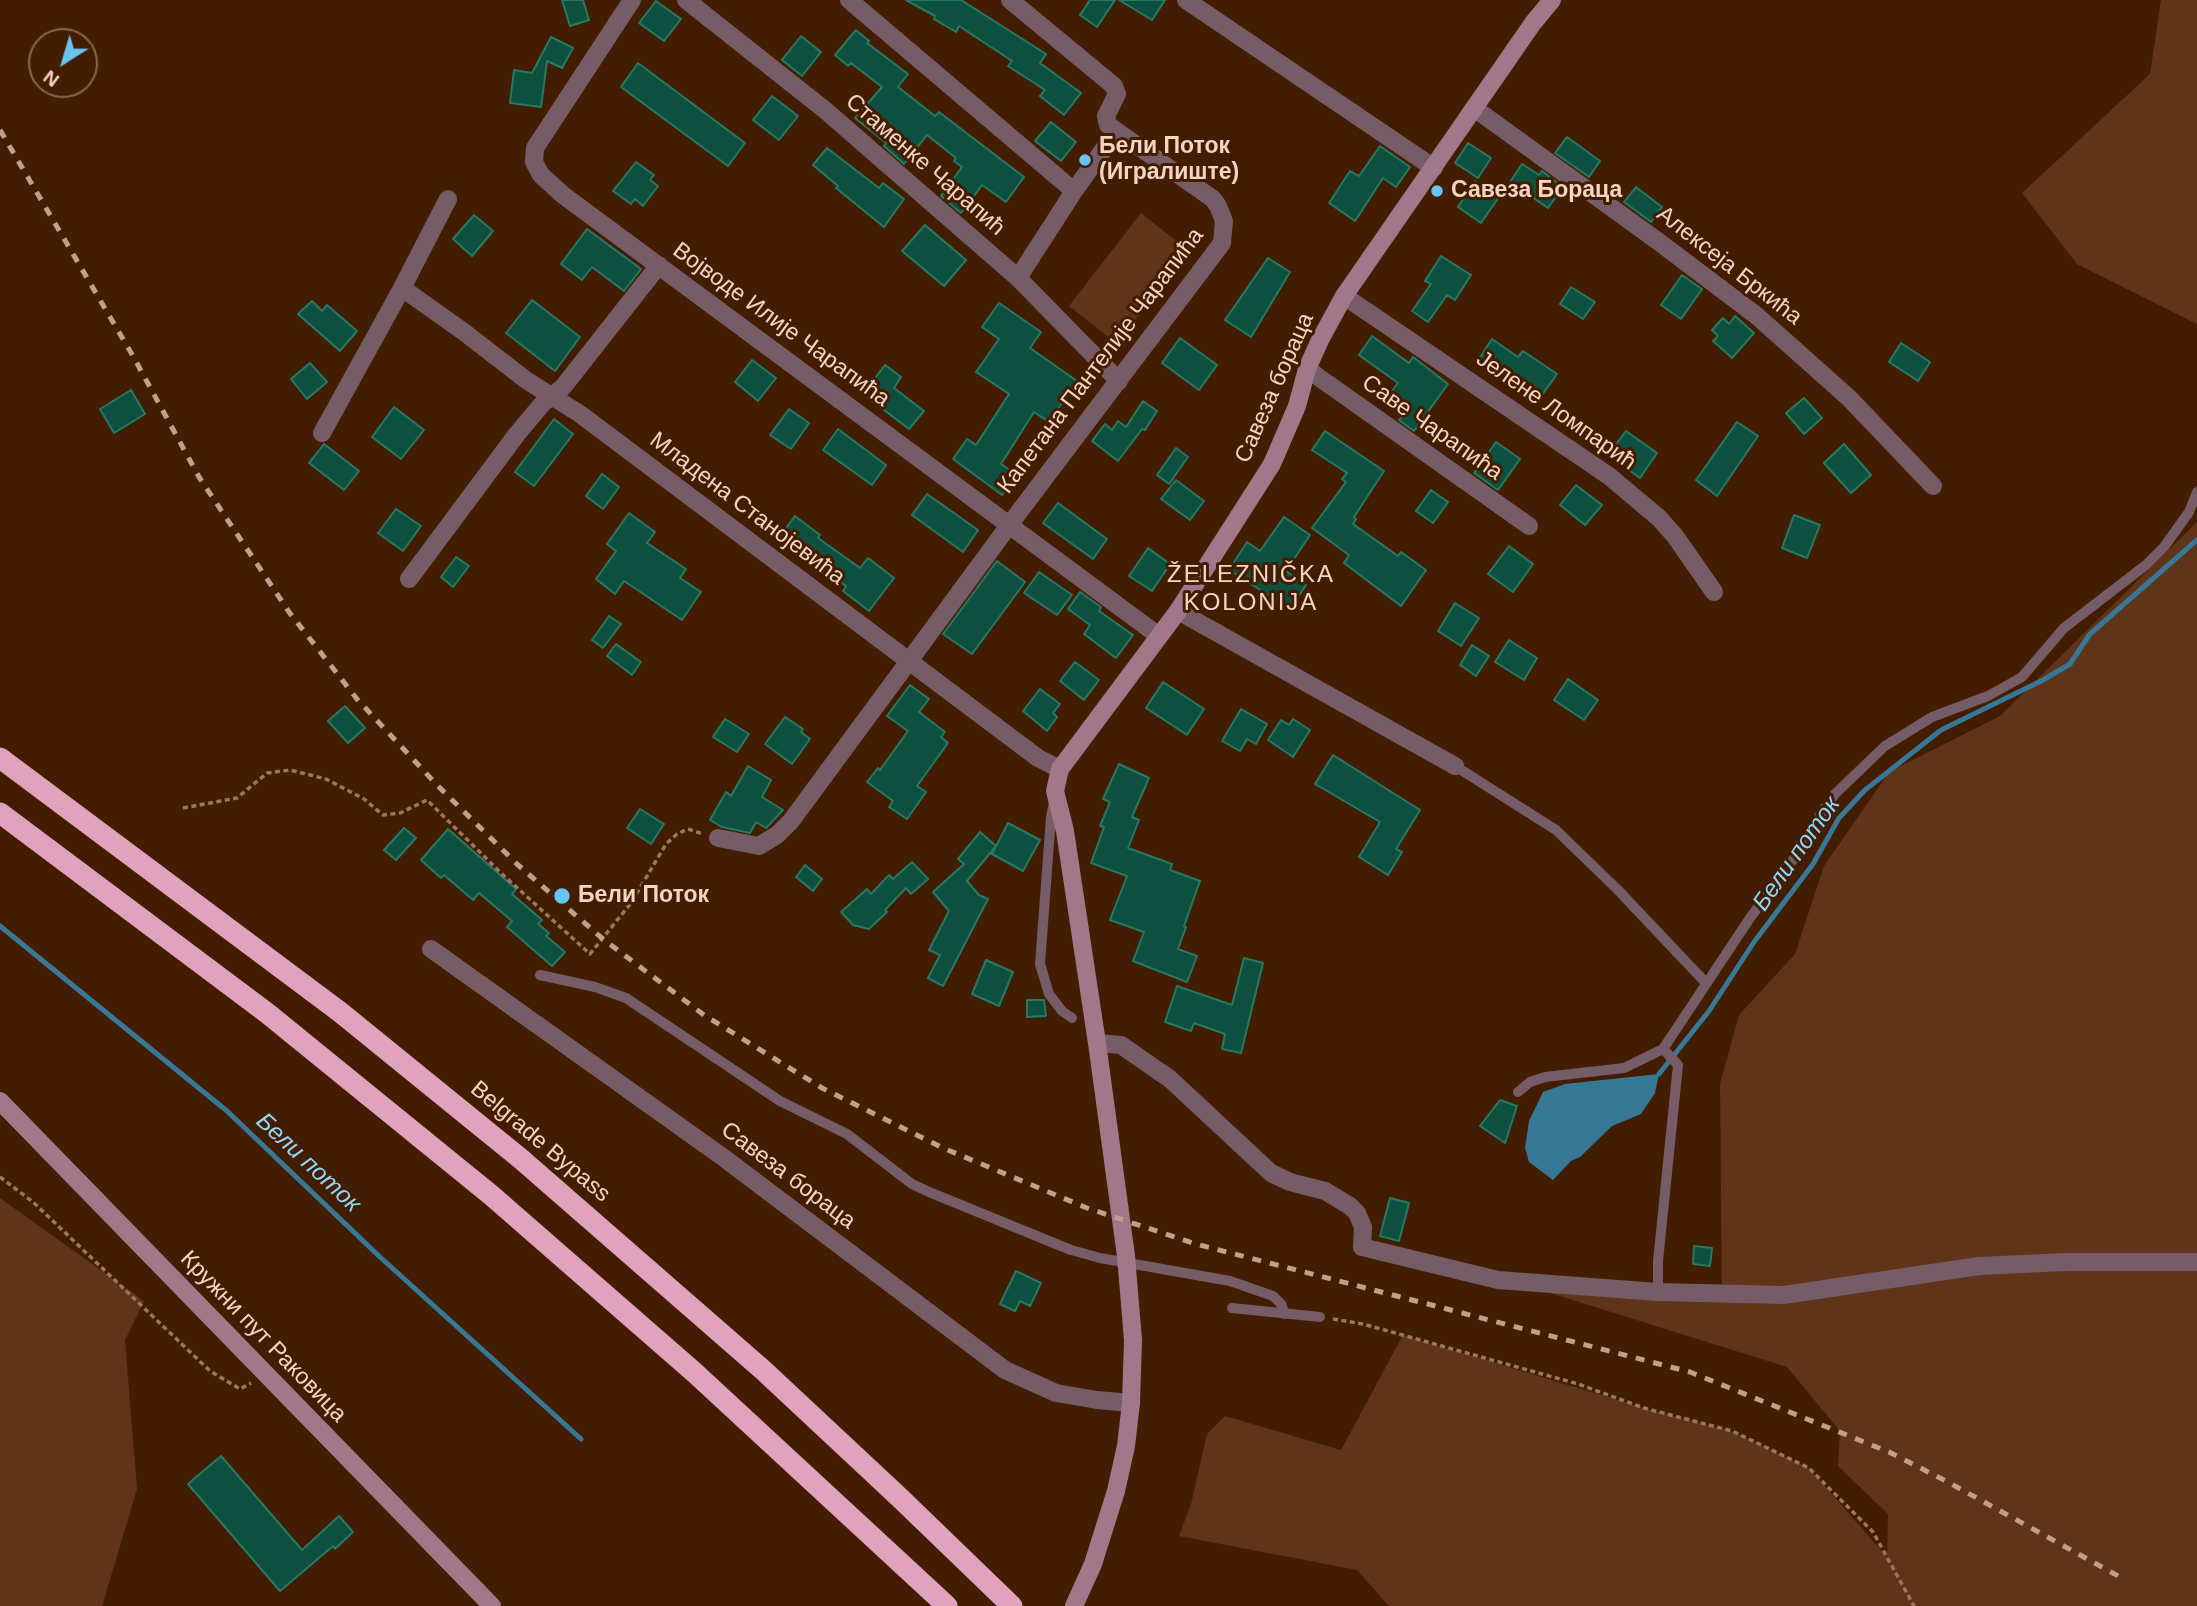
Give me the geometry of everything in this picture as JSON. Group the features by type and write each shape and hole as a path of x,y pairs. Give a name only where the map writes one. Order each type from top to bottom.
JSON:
{"highway":[{"name":"Belgrade Bypass","path":"0,758 340,1012 521,1158 763,1370 1012,1606"},
{"path":"0,813 246,997 500,1203 713,1389 947,1606"}],"street":[{"name":"Војводе Илије Чарапића","path":"632,0 539,140 535,148 534,162 541,175 564,195 1159,636"},
{"name":"Стаменке Чарапић","path":"685,0 825,110 1018,278 1119,380"},
{"path":"849,0 1074,191"},
{"path":"1010,0 1114,86 1116,98 1106,116 1108,125 1116,132 1018,278"},
{"path":"1186,0 1434,168"},
{"name":"Савеза бораца","path":"1074,1606 1093,1564 1116,1490 1126,1446 1131,1403 1133,1340 1131,1300 1097,1043 1065,831 1056,799 1055,784 1060,769 1178,611 1272,464 1297,406 1307,369 1345,296 1552,0"},
{"name":"Алексеја Бркића","path":"1474,108 1660,242 1757,316 1849,398 1933,486"},
{"name":"Капетана Пантелије Чарапића","path":"909,662 1222,243 1225,229 1222,212 1213,199 1116,132"},
{"path":"322,433 448,199"},
{"path":"409,579 517,434 543,403 564,387 659,265"},
{"name":"Младена Станојевића","path":"402,288 526,380 580,414 1038,758 1060,769"},
{"name":"Јелене Ломпарић","path":"1345,296 1609,476 1675,536 1714,592"},
{"name":"Саве Чарапића","path":"1307,369 1529,526"},
{"path":"1178,611 1455,766"},
{"path":"718,838 759,846 778,835 909,662"},
{"name":"Савеза бораца","path":"431,949 724,1158 1005,1370 1028,1382 1075,1397 1131,1403"},
{"path":"1097,1043 1121,1045 1170,1079 1270,1173 1290,1182 1325,1191 1350,1206 1357,1213 1363,1227 1362,1247 1498,1280 1658,1292 1784,1295 1979,1266 2065,1262 2197,1262"},
{"name":"Кружни пут Раковица","path":"0,1101 492,1606"}],"lane":[{"path":"1518,1092 1530,1082 1545,1077 1624,1068 1664,1051 1706,983 1804,845 1835,794 1885,746 1931,717 1988,696 2022,677 2064,628 2146,565 2164,547 2189,512 2197,492"},
{"path":"1455,766 1556,830 1617,889 1706,983"},
{"name":"Савеза бораца","path":"1056,799 1051,817 1040,964 1049,994 1062,1011 1072,1018"},
{"path":"540,975 595,987 626,998 780,1101 847,1134 912,1184 929,1192 1071,1250 1100,1258 1230,1282 1273,1296 1282,1305 1284,1314"},
{"path":"1658,1292 1658,1261 1678,1065 1664,1051"},
{"path":"1232,1308 1320,1317"}],"path":[{"path":"183,808 237,798 267,773 290,770 326,779 364,799 383,816 400,813 427,800 502,874 590,954 631,903 666,844 677,834 688,830 718,838"},
{"path":"0,1177 33,1202 210,1371 240,1389 264,1374"},
{"path":"1320,1317 1363,1324 1578,1384 1644,1408 1732,1431 1809,1468 1873,1532 1914,1606"}],"shaded area":[{"path":"2161,0 2197,0 2197,324 2077,264 2022,193 2150,74"},
{"path":"1141,213 1189,251 1117,344 1069,306"},
{"path":"2197,522 2197,1606 1389,1606 1357,1570 1179,1536 1191,1504 1207,1434 1225,1416 1341,1450 1403,1335 1644,1408 1732,1431 1809,1468 1887,1557 1888,1514 1838,1466 1840,1431 1787,1367 1515,1282 1722,1292 1720,1084 1739,1015 1795,954 1824,866 1889,772 2000,716"},
{"path":"0,1198 144,1301 125,1340 137,1489 102,1606 0,1606"}],"water":[{"path":"1659,1074 1655,1093 1641,1114 1612,1126 1553,1180 1529,1162 1525,1148 1529,1121 1543,1092 1565,1084"}],"building":[{"path":"562,0 583,0 589,20 570,26"},
{"path":"906,0 961,0 1046,54 1040,63 1081,93 1064,115 1040,96 1045,90 1008,66 1012,61 959,26 956,32 934,19 935,16"},
{"path":"1090,0 1115,0 1097,27 1080,15"},
{"path":"1119,0 1165,0 1152,20"},
{"path":"656,1 681,19 664,41 639,23"},
{"path":"856,30 869,41 867,43 908,74 898,87 935,116 939,112 1024,177 1006,202 982,185 961,213 941,196 962,167 954,161 956,158 927,135 904,164 884,146 886,143 855,118 882,87 851,63 848,66 835,55"},
{"path":"801,36 821,52 802,76 782,60"},
{"path":"551,37 573,48 562,68 547,61 541,107 510,103 514,70 532,73"},
{"path":"638,63 745,143 728,166 621,87"},
{"path":"772,96 798,116 779,140 753,120"},
{"path":"1051,122 1076,142 1061,161 1035,141"},
{"path":"1567,137 1600,161 1589,177 1555,153"},
{"path":"1468,143 1491,158 1478,178 1455,163"},
{"path":"1380,146 1410,167 1396,187 1383,178 1355,221 1329,203 1350,171 1359,176"},
{"path":"827,148 879,188 883,183 904,199 884,227 836,188 838,186 813,165"},
{"path":"636,162 654,175 650,180 658,186 643,206 635,199 631,204 613,191"},
{"path":"1522,164 1539,175 1542,171 1563,187 1548,208 1510,182"},
{"path":"1475,181 1499,197 1481,223 1458,207"},
{"path":"1636,187 1662,207 1651,222 1624,202"},
{"path":"474,215 493,231 472,256 453,239"},
{"path":"925,225 966,260 944,286 902,251"},
{"path":"587,229 641,269 624,291 592,267 582,280 561,264"},
{"path":"1441,256 1471,275 1455,300 1447,295 1428,322 1412,311 1431,284 1425,281"},
{"path":"1268,258 1290,272 1251,337 1225,320"},
{"path":"1682,275 1702,289 1681,319 1661,305"},
{"path":"1571,287 1595,302 1583,319 1560,304"},
{"path":"532,300 580,337 555,371 506,333"},
{"path":"312,301 322,311 327,305 357,331 340,351 298,314"},
{"path":"999,303 1041,332 1030,348 1077,381 1049,422 1034,412 1001,464 1017,475 1002,495 953,459 967,439 976,445 1009,394 976,372 999,339 982,327"},
{"path":"1735,316 1754,333 1732,358 1713,341 1718,336 1712,330 1723,318 1729,324"},
{"path":"1372,336 1409,363 1413,357 1448,384 1414,431 1399,420 1404,414 1385,400 1398,383 1359,355"},
{"path":"1180,338 1217,365 1199,390 1162,363"},
{"path":"1492,339 1518,357 1523,351 1557,374 1535,405 1514,390 1521,380 1497,363 1493,369 1479,359"},
{"path":"1901,343 1930,362 1918,381 1889,362"},
{"path":"752,360 776,378 758,401 735,382"},
{"path":"310,363 327,382 307,399 291,379"},
{"path":"885,365 901,377 894,388 924,411 909,429 863,394"},
{"path":"131,390 145,414 114,433 100,409"},
{"path":"1804,398 1822,418 1804,434 1786,413"},
{"path":"1143,401 1157,411 1145,430 1142,429 1118,461 1092,441 1105,424 1112,430 1118,421 1126,427"},
{"path":"394,407 424,430 401,459 372,437"},
{"path":"789,409 809,423 791,449 770,435"},
{"path":"554,419 573,434 534,486 515,472"},
{"path":"1737,422 1758,436 1717,496 1696,480"},
{"path":"838,429 886,465 872,485 823,450"},
{"path":"1325,431 1384,471 1354,517 1356,519 1353,524 1398,556 1401,552 1426,570 1401,606 1344,563 1349,555 1312,528 1346,482 1342,479 1347,473 1312,450"},
{"path":"1626,431 1657,453 1640,478 1608,455"},
{"path":"1496,442 1520,459 1498,490 1474,473"},
{"path":"324,444 359,471 344,490 309,463"},
{"path":"1844,444 1871,475 1851,493 1824,463"},
{"path":"1176,448 1188,457 1169,484 1157,475"},
{"path":"602,474 619,487 603,509 586,496"},
{"path":"1176,480 1204,501 1190,520 1161,499"},
{"path":"1576,485 1602,505 1585,525 1560,505"},
{"path":"1431,490 1448,502 1433,523 1416,511"},
{"path":"927,494 978,530 963,552 912,515"},
{"path":"1058,503 1107,539 1093,559 1043,523"},
{"path":"396,509 421,526 403,551 378,533"},
{"path":"629,513 655,532 647,543 686,569 680,578 701,592 682,620 624,581 615,594 596,579 616,551 607,544"},
{"path":"1794,515 1820,525 1807,558 1782,548"},
{"path":"795,516 820,535 818,538 860,568 868,558 894,578 869,611 843,591 846,586 811,562 813,559 781,535"},
{"path":"1284,517 1310,535 1286,571 1306,585 1290,609 1229,570 1247,542 1260,551"},
{"path":"1509,546 1533,564 1513,592 1488,574"},
{"path":"1148,548 1170,564 1152,591 1129,576"},
{"path":"456,557 469,566 453,587 441,577"},
{"path":"997,561 1025,582 972,654 943,634"},
{"path":"1039,572 1072,595 1057,615 1024,593"},
{"path":"1080,592 1101,607 1099,611 1133,635 1116,658 1084,634 1090,625 1068,609"},
{"path":"1455,603 1479,618 1461,646 1438,631"},
{"path":"609,616 621,624 603,648 592,640"},
{"path":"1509,640 1537,658 1524,680 1495,662"},
{"path":"616,644 641,662 632,675 607,656"},
{"path":"1472,645 1489,656 1476,676 1460,665"},
{"path":"1075,662 1099,680 1084,700 1060,681"},
{"path":"1568,679 1598,700 1584,720 1554,700"},
{"path":"1163,682 1204,709 1187,735 1146,708"},
{"path":"910,685 929,699 919,712 945,732 941,737 948,743 917,786 926,792 907,819 889,807 893,801 867,782 878,768 880,770 908,731 887,716"},
{"path":"1040,689 1060,704 1053,713 1057,717 1047,731 1023,711"},
{"path":"345,706 365,728 348,743 328,721"},
{"path":"1241,709 1267,724 1256,744 1247,739 1240,751 1222,741"},
{"path":"785,717 803,729 801,732 810,739 792,764 765,744"},
{"path":"725,719 749,734 737,752 713,737"},
{"path":"1293,719 1310,730 1293,757 1268,740 1281,720 1289,725"},
{"path":"1333,755 1420,810 1396,849 1402,852 1388,875 1359,857 1380,822 1315,784"},
{"path":"1119,764 1149,778 1132,817 1139,820 1128,848 1172,864 1170,870 1200,881 1178,949 1197,956 1187,982 1133,961 1144,932 1110,920 1127,876 1091,863 1104,827 1100,826 1110,802 1103,799"},
{"path":"748,766 771,780 762,797 783,810 766,828 756,822 750,833 722,827 710,820 726,792 731,796"},
{"path":"640,809 664,824 651,844 627,828"},
{"path":"1008,823 1040,840 1023,871 992,854"},
{"path":"404,828 416,838 396,860 384,850"},
{"path":"448,829 516,889 512,894 542,920 538,924 549,933 546,936 565,952 552,966 507,927 512,921 479,893 473,900 444,875 441,878 421,860"},
{"path":"980,832 996,846 967,881 979,895 988,899 943,986 928,978 940,955 929,950 949,911 933,892 964,864 958,859"},
{"path":"912,862 928,879 911,894 906,888 869,929 853,925 841,912 867,889 871,894 889,875 893,879"},
{"path":"805,865 822,879 813,891 796,877"},
{"path":"1244,958 1263,963 1241,1053 1222,1049 1225,1034 1194,1023 1191,1031 1165,1022 1177,986 1232,1005"},
{"path":"986,960 1013,972 999,1006 972,994"},
{"path":"1027,1000 1044,1000 1046,1016 1027,1017"},
{"path":"1500,1100 1517,1106 1505,1143 1480,1126"},
{"path":"1390,1198 1409,1203 1399,1241 1380,1236"},
{"path":"1694,1246 1712,1248 1710,1266 1693,1264"},
{"path":"1016,1271 1041,1283 1030,1306 1020,1301 1015,1311 1000,1304"},
{"path":"221,1456 302,1550 339,1516 353,1532 280,1591 188,1484"}],"waterway":[{"name":"Бели поток","path":"1659,1074 1709,1011 1754,942 1813,864 1839,818 1865,790 1941,730 2070,664 2090,634 2197,540"},
{"name":"Бели поток","path":"0,926 227,1111 380,1257 581,1439"}],"railway":[{"path":"0,130 133,356 199,477 289,612 357,699 437,785 518,865 603,939 704,1015 822,1088 943,1148 1087,1208 1196,1244 1690,1372 1889,1452 2120,1577"}],"place":[{"name":"Бели Поток (Игралиште)","path":"1085,160"},
{"name":"Савеза Бораца","path":"1437,191"},
{"name":"Бели Поток","path":"562,896"}],"district":[{"name":"ŽELEZNIČKA KOLONIJA","path":"1251,589"}]}
